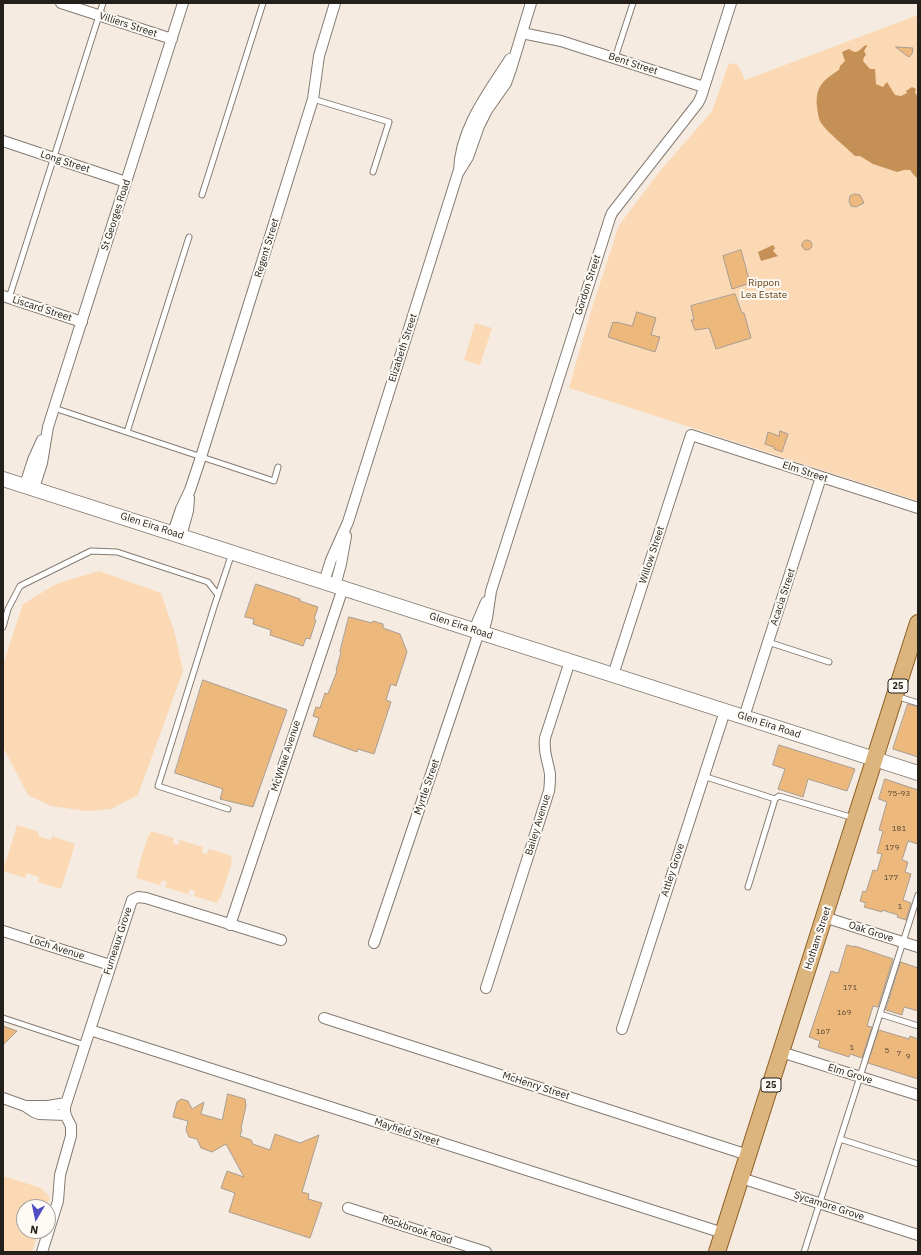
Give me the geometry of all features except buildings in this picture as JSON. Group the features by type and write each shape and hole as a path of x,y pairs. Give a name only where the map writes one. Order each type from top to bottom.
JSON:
{"main road":[{"name":"Glen Eira Road","path":"3,479 918,774"},
{"name":"Hotham Street","path":"717,1252 918,623"}],"street":[{"name":"Villiers Street","path":"61,3 172,39"},
{"name":"St Georges Road","path":"29,487 33,460 48,428 183,3"},
{"name":"Regent Street","path":"177,534 181,509 190,490 201,457 313,99 318,56 334,3"},
{"name":"Elizabeth Street","path":"334,585 331,560 348,522 458,173 468,157 479,126 487,110 506,83 512,69 531,3"},
{"name":"Gordon Street","path":"479,632 480,613 491,591 612,213 698,103 731,3"},
{"name":"Bent Street","path":"523,29 704,87"},
{"name":"Long Street","path":"3,141 126,182"},
{"name":"Liscard Street","path":"6,297 82,322"},
{"name":"Elm Street","path":"691,435 918,508"},
{"name":"Willow Street","path":"613,675 691,435"},
{"name":"Acacia Street","path":"744,717 821,477"},
{"name":"McWhae Avenue","path":"230,925 334,585"},
{"name":"Myrtle Street","path":"374,942 479,632"},
{"name":"Bailey Avenue","path":"486,988 549,791 550,775 544,754 545,738 570,661"},
{"name":"Attley Grove","path":"622,1029 725,711"},
{"name":"Furneaux Grove","path":"66,1109 110,965 132,900 136,897 146,898 281,940"},
{"name":"Oak Grove","path":"824,917 918,947"},
{"name":"Loch Avenue","path":"3,931 110,965"},
{"name":"McHenry Street","path":"324,1018 748,1155"},
{"name":"Mayfield Street","path":"90,1030 724,1233"},
{"name":"Elm Grove","path":"781,1052 918,1095"},
{"path":"3,1098 25,1106 39,1114 66,1109 72,1126 71,1136 60,1175 58,1201 42,1252"},
{"name":"Sycamore Grove","path":"741,1178 918,1235"},
{"name":"Rockbrook Road","path":"348,1208 486,1252"}],"lane":[{"path":"6,297 54,158 102,3"},
{"path":"202,195 263,3"},
{"path":"615,58 633,3"},
{"path":"313,99 389,122 373,172"},
{"path":"127,432 189,238"},
{"path":"54,408 274,481 278,467"},
{"path":"3,627 8,609 20,586 91,551 117,552 208,582 218,595"},
{"path":"228,809 158,786 233,552"},
{"path":"768,642 829,662"},
{"path":"895,696 918,703"},
{"path":"703,776 775,799"},
{"path":"748,887 775,799 779,796 856,819"},
{"path":"804,1252 918,895"},
{"path":"880,1014 918,1026"},
{"path":"3,1018 85,1045"},
{"path":"840,1139 918,1164"}],"green space":[{"name":"Rippon Lea Estate","path":"918,15 918,501 569,388 590,314 619,225 660,171 712,111 729,63 738,65 745,80"},
{"path":"475,323 492,328 480,365 464,360"},
{"path":"99,571 161,593 175,634 183,671 138,795 111,809 87,811 51,806 28,795 4,749 3,665 23,604 56,584"},
{"path":"17,825 39,832 38,836 51,840 52,836 75,844 61,889 38,882 39,877 27,873 25,878 3,871"},
{"path":"151,831 174,838 173,843 178,845 180,840 203,847 202,853 207,854 209,849 232,856 232,862 220,899 219,898 217,903 194,896 195,891 190,889 188,894 165,887 167,882 162,880 160,885 136,878 148,836"},
{"path":"3,1176 41,1188 50,1197 49,1199 16,1199 16,1239 36,1239 32,1252 3,1252"}],"shaded area":[{"path":"866,45 867,46 864,51 866,55 863,61 870,69 875,69 876,84 883,87 887,82 895,95 901,96 907,93 906,91 912,87 916,89 915,92 918,98 918,179 910,170 897,172 873,164 860,156 855,156 829,132 820,121 817,107 817,94 821,85 839,70 840,66 845,61 842,52 849,49 856,52"},
{"path":"773,245 775,248 773,251 778,256 761,261 758,252"}]}
